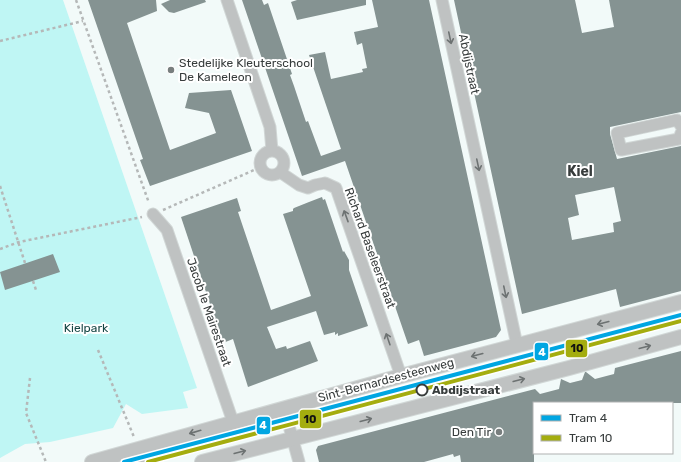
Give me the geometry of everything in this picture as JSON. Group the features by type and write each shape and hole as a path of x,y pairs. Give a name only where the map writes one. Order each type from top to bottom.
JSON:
{"street":[{"path":"227,0 270,127 272,151"},
{"name":"Abdijstraat","path":"442,0 517,345"},
{"path":"681,126 677,120 618,133 621,150 679,139 681,133"},
{"path":"261,167 260,161 262,157 272,151 280,154 284,161 280,172"},
{"name":"Richard Baseleerstraat","path":"261,167 265,173 270,175 280,172 299,185 308,188 325,183 336,188 401,376"},
{"name":"Jacob le Mairestraat","path":"154,214 167,230 233,422"},
{"name":"Sint-Bernardsesteenweg","path":"92,462 139,455 233,422 681,302"},
{"path":"202,462 681,337"},
{"path":"284,408 299,462"}],"lane":[{"path":"139,455 289,423 681,319"}],"path":[{"path":"76,0 154,214"},
{"path":"0,41 83,21"},
{"path":"0,249 19,242 154,214 261,167"},
{"path":"0,186 25,263"},
{"path":"32,281 36,290"},
{"path":"98,350 139,455"},
{"path":"30,378 26,413 46,462"}],"green space":[{"name":"Kielpark","path":"0,0 63,0 197,388 183,392 188,408 142,414 126,404 113,428 50,442 25,444 0,458"}],"building":[{"path":"88,0 156,0 157,11 127,23 170,150 216,133 209,113 185,108 189,93 231,90 252,151 150,186 140,160 143,159"},
{"path":"170,0 205,0 206,2 174,13 169,12 161,4"},
{"path":"242,0 262,0 264,5 268,3 292,74 290,75 306,122 308,121 321,156 341,149 309,55 325,52 331,79 363,72 362,69 367,68 362,43 357,45 354,32 378,27 372,0 429,0 501,330 496,337 424,356 419,340 408,344 345,161 302,176"},
{"path":"297,0 366,0 366,5 297,20 291,2"},
{"path":"454,0 575,0 582,33 614,27 609,0 681,0 681,112 610,127 610,134 617,159 681,146 681,291 620,307 616,289 522,314","holes":["614,187 621,221 613,223 614,232 572,240 568,218 579,215 575,195"]},
{"path":"322,197 323,200 325,199 343,252 344,251 349,260 349,270 368,326 338,336 338,333 335,335 335,332 324,335 316,311 267,327 276,349 286,346 287,349 310,341 318,361 248,387 233,339 223,343 181,217 237,198 241,211 238,212 271,310 311,296 283,214 293,211 294,208"},
{"path":"53,254 60,272 5,290 0,272"},
{"path":"681,351 681,403 533,402 534,462 461,462 460,455 454,457 453,454 424,462 319,462 316,450 318,446 535,389 540,394 559,389 561,379 570,383 582,380 586,372 595,379 614,374 615,368"}],"tram line":[{"name":"4","path":"124,462 681,315"},
{"name":"10","path":"148,462 681,321"}],"place":[{"name":"Stedelijke Kleuterschool De Kameleon","path":"171,70"},
{"name":"Abdijstraat","path":"422,390"},
{"name":"Den Tir","path":"499,432"}],"district":[{"name":"Kiel","path":"580,171"}]}
